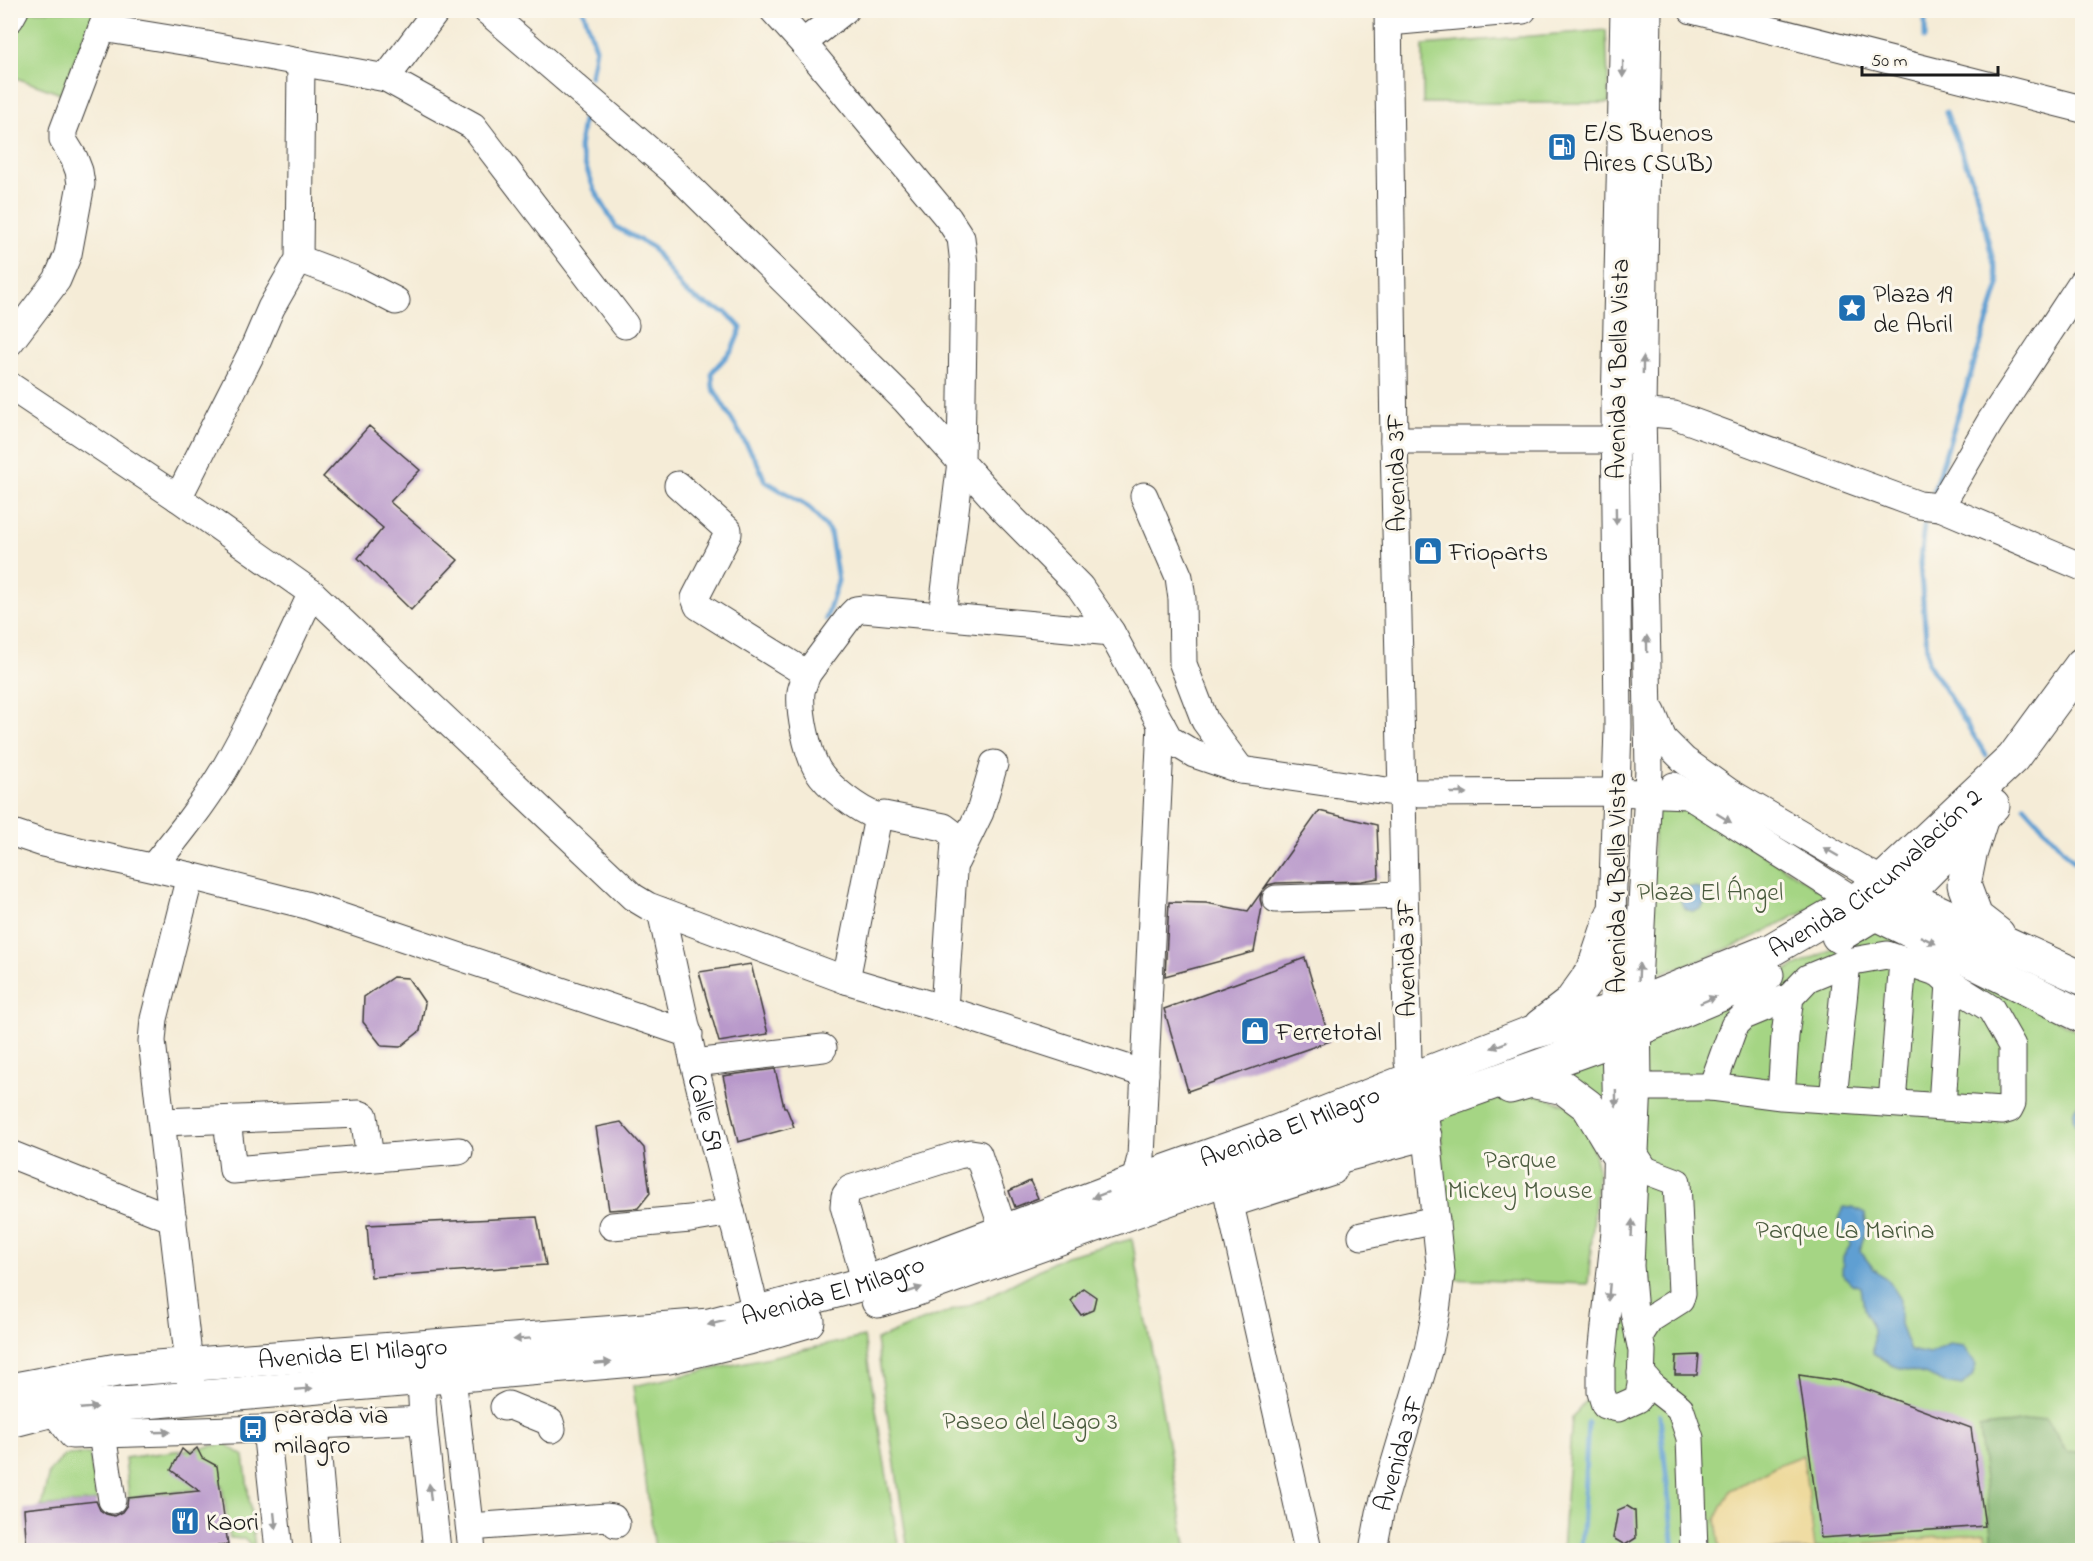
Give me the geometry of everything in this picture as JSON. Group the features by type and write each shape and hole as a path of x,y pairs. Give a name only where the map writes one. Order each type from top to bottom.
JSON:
{"main road":[{"name":"Avenida Circunvalación 2","path":"1893,889 2013,758 2082,664"},
{"name":"Avenida Circunvalación 2","path":"1626,1021 1778,971 1893,889 1982,818 2023,775 2082,695"},
{"path":"1982,818 1970,855 1964,885 1976,917 2013,946"},
{"path":"1893,889 2082,978"},
{"path":"1865,908 2082,1016"},
{"path":"1530,1033 1570,1003 1593,971 1612,915"},
{"name":"Avenida El Milagro","path":"10,1390 117,1370 710,1325 866,1283 1268,1135 1422,1107 1530,1033 1626,1021"},
{"name":"Avenida El Milagro","path":"10,1421 53,1410 669,1357 749,1338 909,1292 1227,1191 1422,1107 1457,1095 1626,1021"},
{"path":"1457,1095 1473,1098 1531,1081 1563,1088 1588,1106 1625,1153"}],"street":[{"path":"10,19 15,10"},
{"path":"386,78 437,10"},
{"path":"486,10 672,170 906,401 1004,510 1080,587 1112,632 1169,739 1194,754 1241,770 1401,793 1615,792 1649,782 1688,795 1865,908"},
{"path":"773,10 948,218 961,238 964,264 961,462 942,616"},
{"path":"803,43 845,10"},
{"path":"1388,16 1523,10"},
{"name":"Avenida 4 Bella Vista","path":"1624,10 1615,410 1618,727 1612,915 1626,1021"},
{"name":"Avenida 4 Bella Vista","path":"1626,1021 1649,782 1642,440 1648,10"},
{"path":"1692,10 2082,109"},
{"name":"Avenida 3F","path":"1373,1551 1380,1513 1428,1351 1441,1273 1422,1107 1408,1062 1394,440 1388,16"},
{"path":"10,342 57,280 68,254 81,184 80,171 63,140 63,131 105,20 386,78 473,126 625,325"},
{"path":"178,498 253,350 271,308 299,259 302,62"},
{"path":"299,259 355,280 396,301"},
{"path":"1940,507 1990,422 2082,282"},
{"path":"10,386 178,498 312,593 633,897 648,906 846,980 1145,1074"},
{"path":"1615,410 1674,415 1919,505 1940,507 2082,567"},
{"path":"1394,440 1642,440"},
{"path":"678,485 728,530 695,598 698,606 807,674"},
{"path":"1144,496 1179,577 1182,598 1183,664 1205,721 1241,770"},
{"path":"153,867 191,820 223,771 261,700 312,593"},
{"path":"944,1009 954,865 955,841 952,832 944,827 884,815 878,817 865,812 845,798 817,769 803,729 801,691 807,674 856,610 1112,632"},
{"name":"Avenida 4 Bella Vista","path":"1648,702 1663,739 1684,760 1729,792 1893,889"},
{"path":"1136,1182 1141,1157 1161,724"},
{"name":"Avenida 4 Bella Vista","path":"1618,727 1649,782"},
{"path":"954,865 980,812 994,764"},
{"path":"846,980 878,817"},
{"path":"10,832 43,843 153,867 306,905 689,1034"},
{"path":"190,876 152,1030 152,1041 192,1399"},
{"path":"1276,898 1403,895"},
{"name":"Calle 59","path":"661,911 694,1063 756,1312"},
{"path":"1638,1087 1712,1087 1781,1096 2002,1111 2009,1109 2012,1103 2012,1046 1991,1009 1939,974 1887,955 1847,962 1808,978 1790,997 1744,1016 1734,1026 1712,1087"},
{"path":"1892,1103 1903,960"},
{"path":"1833,1099 1847,962"},
{"path":"1942,1106 1950,983"},
{"path":"1781,1096 1790,997"},
{"path":"1626,1021 1617,1124 1625,1153 1630,1266 1634,1312 1642,1351 1641,1385 1638,1399 1618,1408 1605,1405 1601,1392 1601,1365 1625,1153 1638,1087 1626,1021"},
{"path":"694,1063 823,1048"},
{"path":"162,1122 360,1114 364,1116 370,1158"},
{"path":"227,1120 233,1170 459,1151"},
{"path":"866,1283 844,1206 845,1196 850,1189 958,1155 970,1153 978,1155 1004,1232"},
{"path":"1625,1153 1645,1170 1677,1182 1682,1293 1680,1300 1650,1319 1639,1336"},
{"path":"10,1154 173,1219"},
{"path":"1227,1191 1308,1551"},
{"path":"612,1226 690,1219 731,1212"},
{"path":"1362,1236 1436,1220"},
{"path":"1641,1373 1652,1386 1680,1408 1690,1438 1694,1551"},
{"path":"437,1551 423,1420 435,1377 454,1394 471,1539 607,1517 613,1518 616,1524"},
{"path":"504,1407 508,1406 544,1418 550,1422 552,1429"},
{"path":"53,1410 72,1435 266,1429 423,1420"},
{"path":"315,1425 326,1551"},
{"path":"266,1429 279,1551"},
{"path":"102,1434 112,1500"}],"green space":[{"path":"25,11 95,11 61,94 11,76 10,35"},
{"path":"1606,30 1609,103 1423,103 1423,45"},
{"name":"Plaza El Ángel","path":"1678,803 1832,897 1748,940 1696,962 1648,977 1655,806"},
{"name":"Parque La Marina","path":"1871,931 1897,933 2082,1034 2082,1451 2068,1453 1991,1531 1993,1550 1562,1550 1572,1418 1590,1396 1610,1158 1545,1075 1652,1033"},
{"name":"Parque Mickey Mouse","path":"1526,1091 1572,1107 1587,1129 1598,1168 1588,1284 1449,1279 1440,1115"},
{"name":"Paseo del Lago 3","path":"1132,1239 1187,1550 908,1550 876,1340 980,1301 1065,1256"},
{"path":"864,1337 899,1550 655,1550 633,1386"},
{"path":"2046,1418 2068,1453 2082,1451 2082,1550 1993,1550 1979,1428"},
{"path":"226,1444 244,1456 255,1549 244,1539 230,1538 222,1486 129,1498 125,1458"},
{"path":"90,1454 97,1501 41,1507 49,1472 65,1455"}],"sand":[{"path":"1803,1455 1815,1548 1985,1533 1987,1550 1720,1550 1716,1519 1731,1490 1775,1466"}],"water":[{"path":"1693,887 1702,890 1705,899 1702,908 1693,911 1684,908 1681,899 1684,890"},
{"path":"2082,1101 2082,1131 2075,1124 2073,1116 2075,1108"},
{"path":"1843,1207 1853,1208 1865,1214 1867,1230 1860,1251 1873,1268 1888,1280 1900,1298 1900,1324 1910,1350 1930,1354 1949,1344 1964,1346 1976,1364 1972,1376 1962,1386 1945,1383 1927,1375 1893,1366 1873,1353 1873,1330 1864,1309 1861,1287 1852,1284 1842,1274 1843,1256 1850,1246 1850,1238 1841,1228 1838,1219"}],"building":[{"path":"369,426 420,470 390,502 458,560 411,610 358,558 383,528 323,477"},
{"path":"1319,811 1377,825 1379,878 1362,881 1276,883 1268,885 1263,890"},
{"path":"1262,891 1260,899 1262,907 1254,952 1165,976 1169,902 1206,903 1248,911"},
{"path":"1305,958 1330,1041 1188,1091 1164,1009"},
{"path":"751,964 768,1034 719,1042 699,972"},
{"path":"393,977 408,978 425,1003 420,1031 400,1047 382,1046 363,1022 364,997"},
{"path":"775,1069 784,1107 794,1127 738,1142 723,1076"},
{"path":"621,1122 644,1148 650,1193 638,1208 609,1210 596,1127"},
{"path":"1030,1181 1038,1198 1015,1207 1009,1191"},
{"path":"537,1217 546,1265 371,1277 367,1225"},
{"path":"1083,1288 1096,1297 1093,1310 1081,1315 1071,1301"},
{"path":"1699,1355 1697,1375 1675,1375 1676,1356"},
{"path":"1799,1375 1847,1382 1971,1428 1985,1526 1821,1538"},
{"path":"197,1448 202,1458 217,1466 228,1545 165,1551 27,1551 24,1509 96,1501 100,1510 114,1516 122,1512 127,1505 128,1498 199,1491 171,1470 182,1449 189,1455"},
{"path":"1627,1506 1635,1511 1636,1538 1625,1545 1613,1538 1618,1510"}],"waterway":[{"path":"583,10 596,48 591,76"},
{"path":"1925,10 1925,38"},
{"path":"1934,490 1999,285 1975,187 1946,112"},
{"path":"583,120 579,148 594,189 616,227 652,247 683,290 702,303 727,313 741,328 732,350 712,372 713,388 757,462 765,481 809,507 830,532 838,581 826,619"},
{"path":"1924,526 1920,563 1928,663 1986,755"},
{"path":"2024,806 2082,870"},
{"path":"1660,1415 1674,1550"},
{"path":"1581,1550 1588,1422"}],"place":[{"name":"E/S Buenos Aires (SUB)","path":"1562,147"},
{"name":"Plaza 19 de Abril","path":"1852,308"},
{"name":"Frioparts","path":"1428,551"},
{"name":"Ferretotal","path":"1255,1031"},
{"name":"parada via milagro","path":"253,1429"},
{"name":"Kaori","path":"185,1521"}]}
